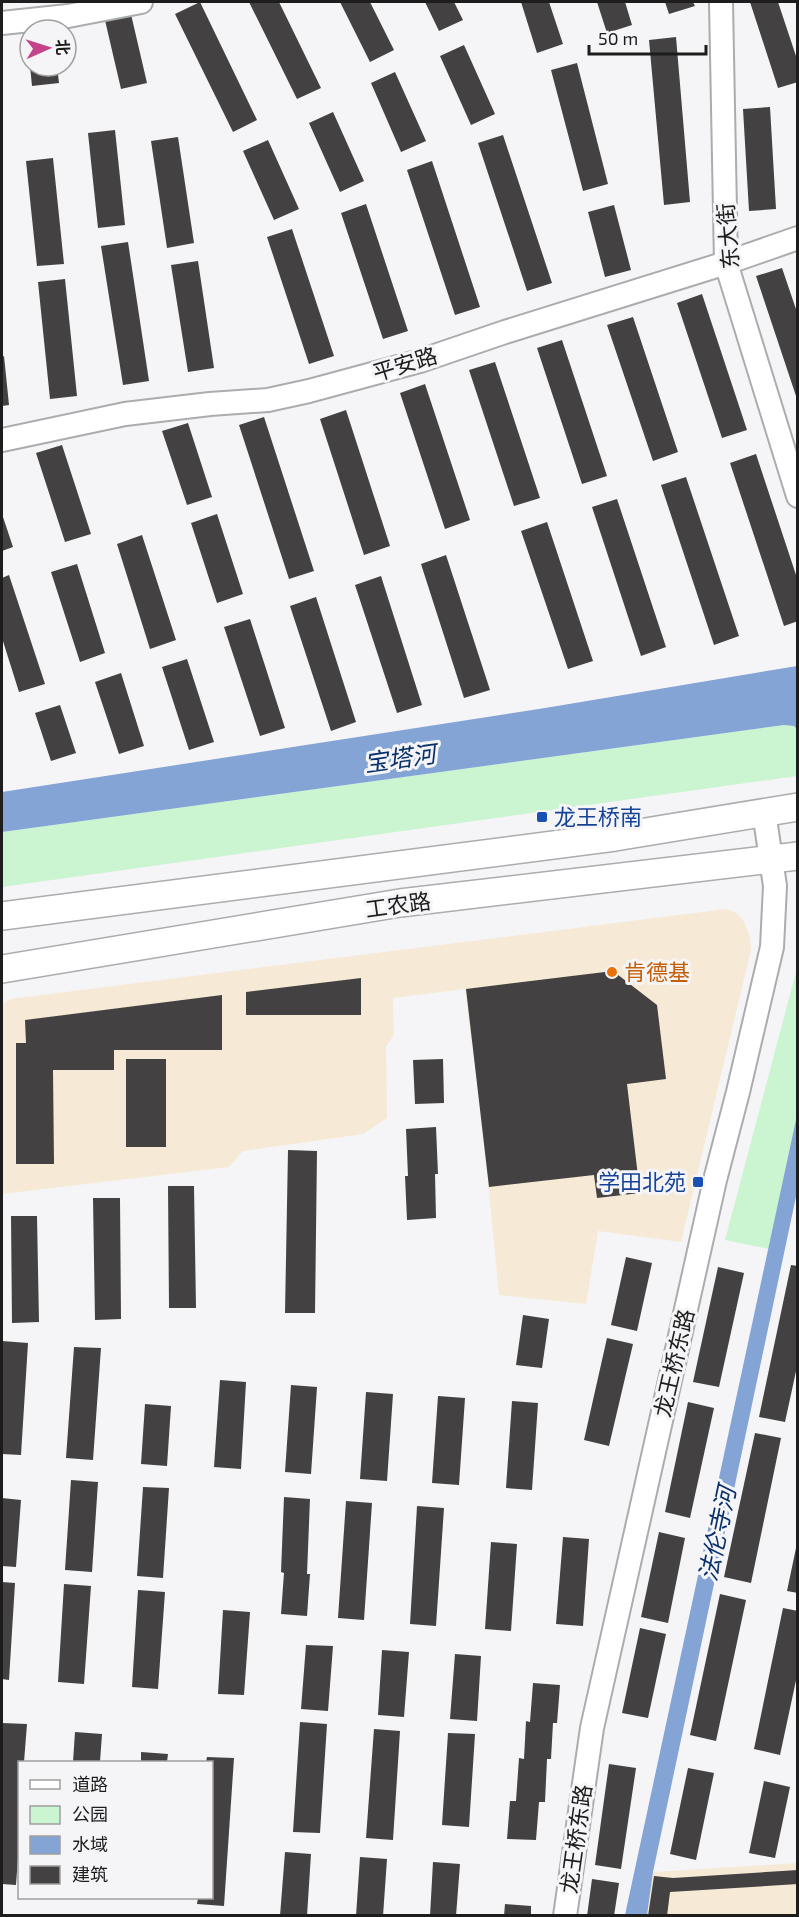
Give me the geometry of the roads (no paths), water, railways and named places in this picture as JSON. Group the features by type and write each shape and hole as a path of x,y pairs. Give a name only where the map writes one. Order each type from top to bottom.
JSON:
{"main road":[{"name":"工农路","path":"2,916 615,837 798,807"},
{"name":"工农路","path":"2,969 400,903 785,857"}],"street":[{"path":"2,23 68,16 141,2"},
{"name":"东大街","path":"721,2 726,263 798,496"},
{"name":"平安路","path":"2,440 125,414 268,400 309,391 420,361 798,238"},
{"name":"龙王桥东路","path":"565,1916 592,1728 712,1191 772,947 776,886 785,857 764,812"}],"water":[{"name":"宝塔河","path":"797,666 797,729 794,726 784,725 2,832 2,792 545,708"},
{"name":"法伦寺河","path":"797,1115 797,1192 653,1872 647,1915 625,1915"}],"place":[{"name":"龙王桥南","path":"542,817"},
{"name":"肯德基","path":"612,972"},
{"name":"学田北苑","path":"698,1182"}]}
